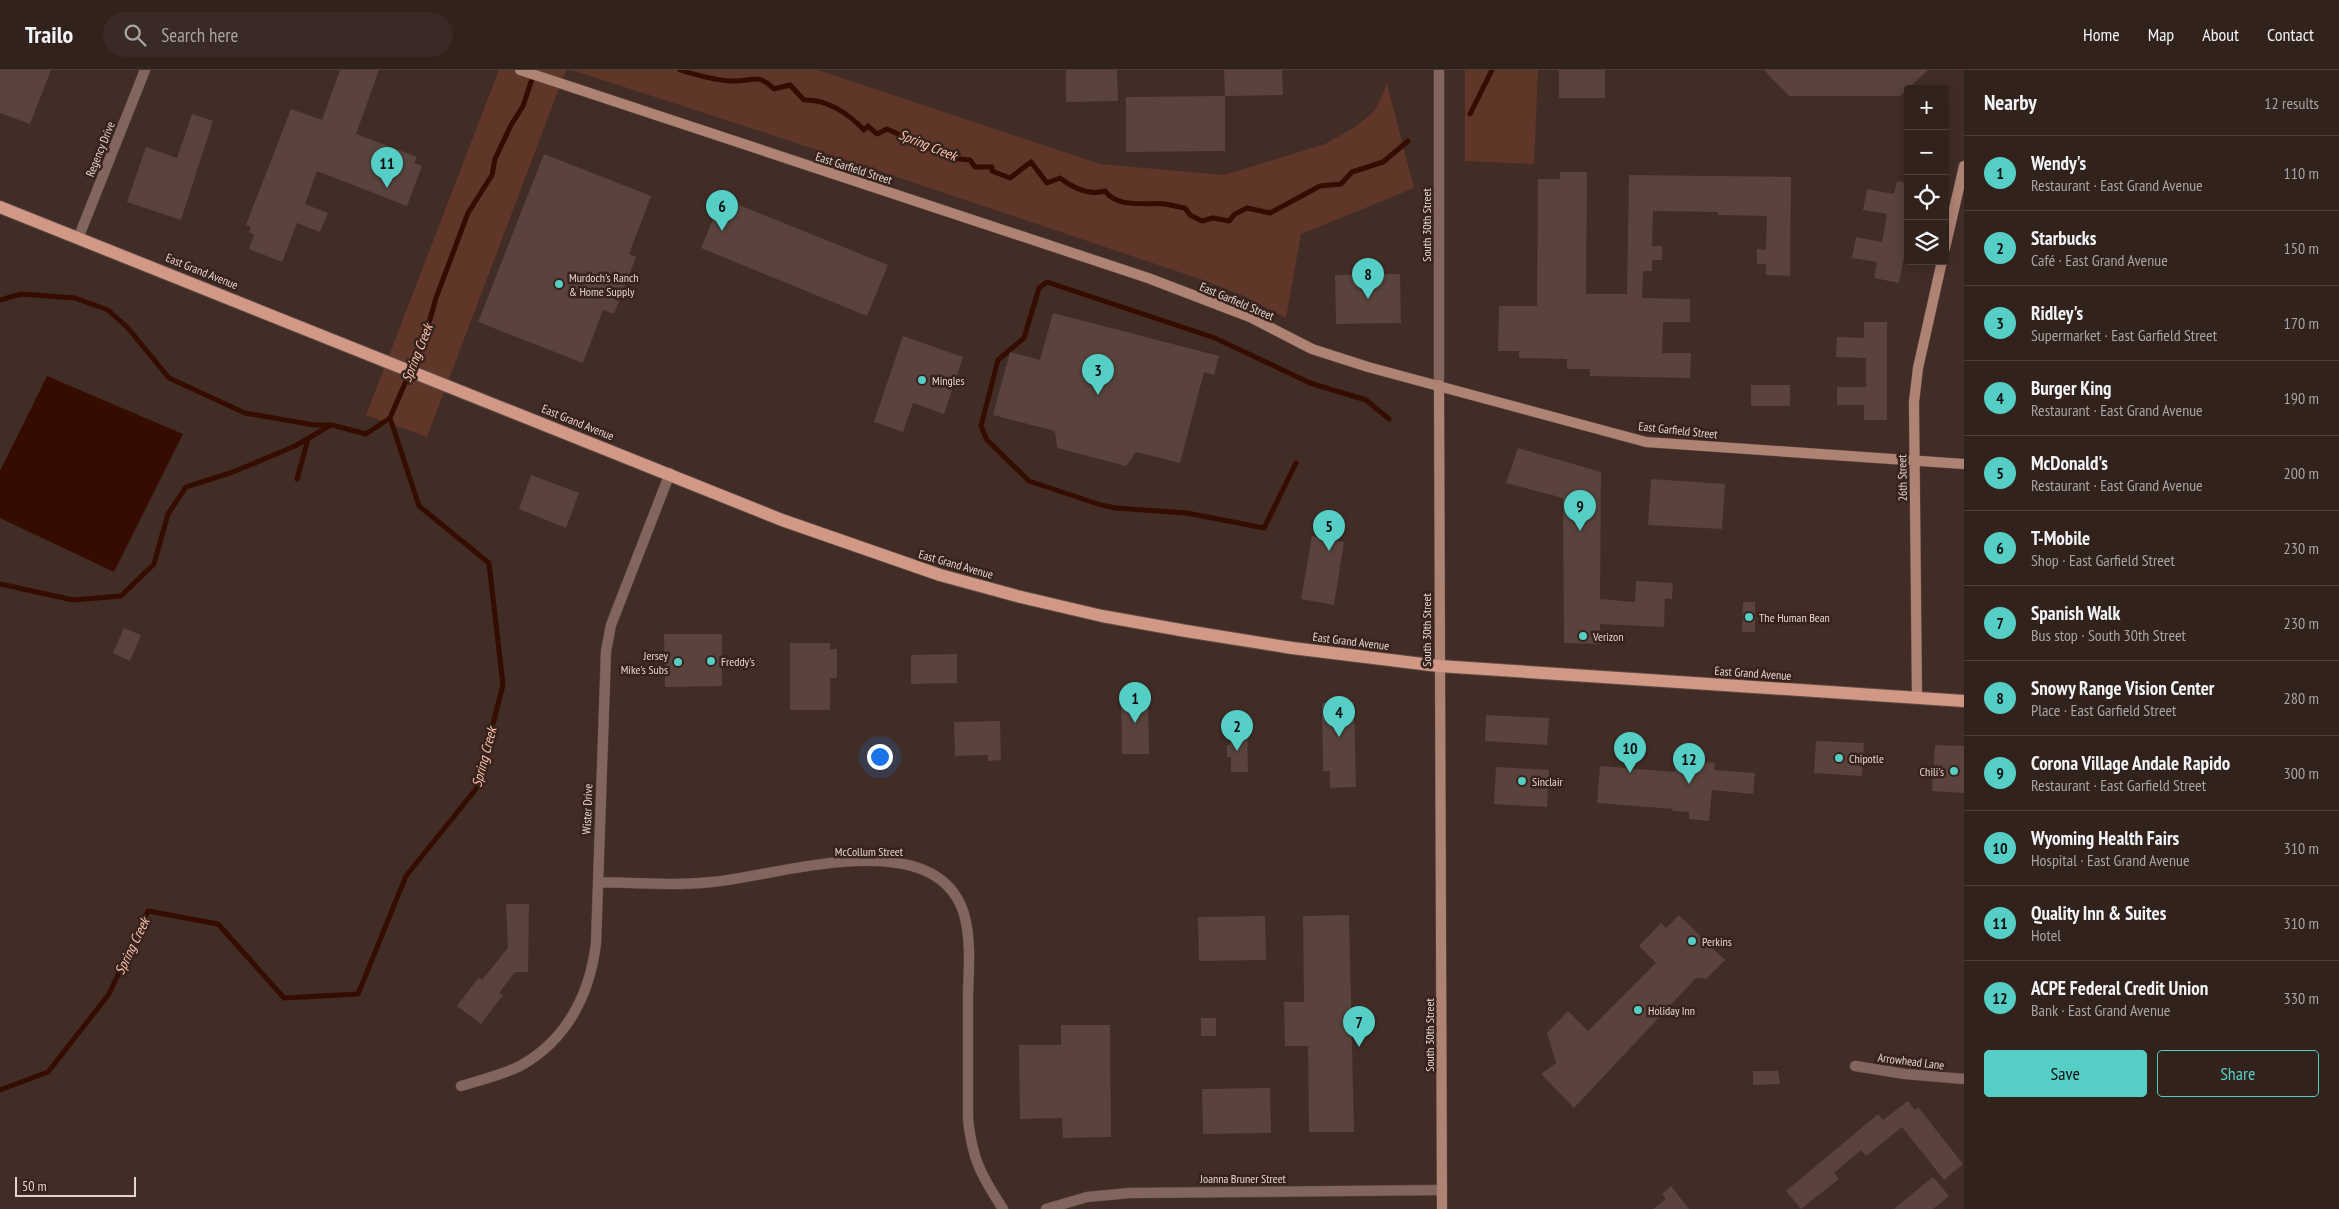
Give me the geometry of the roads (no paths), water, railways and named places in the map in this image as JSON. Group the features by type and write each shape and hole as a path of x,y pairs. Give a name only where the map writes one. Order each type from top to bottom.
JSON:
{"main road":[{"name":"East Grand Avenue","path":"0,207 79,236 782,520 940,575 1017,596 1162,627 1292,648 1438,666 1964,701"}],"street":[{"name":"Regency Drive","path":"79,236 145,70"},
{"name":"East Garfield Street","path":"520,70 1148,278 1250,317 1312,349 1368,367 1646,442 1964,464"},
{"name":"South 30th Street","path":"1439,70 1438,666 1442,1209"},
{"path":"1949,231 1964,166"},
{"name":"26th Street","path":"1917,698 1914,402 1918,368 1941,265"},
{"name":"Wister Drive","path":"461,1086 520,1066 540,1053 563,1031 574,1014 592,971 596,943 606,651 611,625 670,474"},
{"name":"McCollum Street","path":"598,882 680,884 714,882 793,866 880,862 909,864 930,871 945,882 956,896 963,913 969,944 968,1119 971,1144 982,1177 1003,1209"},
{"name":"Arrowhead Lane","path":"1855,1066 1904,1074 1964,1079"},
{"name":"Joanna Bruner Street","path":"1046,1209 1087,1197 1149,1192 1442,1190"}],"waterway":[{"name":"Spring Creek","path":"680,70 699,76 723,80 760,79 774,89 790,85 804,100 813,100 829,105 852,118 864,130 868,126 877,134 887,129 951,158 970,160 975,167 992,167 992,171 1010,178 1031,162 1047,183 1060,178 1081,190 1087,192 1105,191 1117,200 1133,204 1165,204 1185,208 1190,215 1202,221 1213,218 1229,221 1235,214 1247,208 1270,213 1320,186 1341,184 1352,172 1383,162 1408,141"},
{"name":"Spring Creek","path":"1470,114 1492,70"},
{"name":"Spring Creek","path":"0,1090 48,1072 109,994 148,911 218,924 284,998 358,994 406,876 476,789 503,685 489,563 419,506 390,418 425,337 436,298 468,213 492,175 495,159 511,125 523,106 534,73"},
{"path":"1296,463 1264,528 1187,513 1115,508 1029,481 987,440 981,426 998,360 1024,338 1039,288 1047,282 1215,338 1310,383 1366,400 1389,419"},
{"path":"0,300 21,294 75,298 108,310 127,327 169,378 245,413 314,425 332,425 366,434 390,418"},
{"path":"0,584 73,600 121,596 154,564 168,514 186,487 233,472 295,446 331,425"},
{"path":"297,479 308,439"}],"place":[{"name":"Quality Inn & Suites","path":"387,188"},
{"name":"T-Mobile","path":"722,231"},
{"name":"Murdoch's Ranch & Home Supply","path":"559,284"},
{"name":"Snowy Range Vision Center","path":"1368,299"},
{"name":"Mingles","path":"922,380"},
{"name":"Ridley's","path":"1098,395"},
{"name":"Corona Village Andale Rapido","path":"1580,531"},
{"name":"McDonald's","path":"1329,551"},
{"name":"The Human Bean","path":"1749,617"},
{"name":"Verizon","path":"1583,636"},
{"name":"Freddy's","path":"711,661"},
{"name":"Jersey Mike's Subs","path":"678,662"},
{"name":"Wendy's","path":"1135,723"},
{"name":"Burger King","path":"1339,737"},
{"name":"Starbucks","path":"1237,751"},
{"name":"Chipotle","path":"1839,758"},
{"name":"Chili's","path":"1954,771"},
{"name":"Wyoming Health Fairs","path":"1630,773"},
{"name":"Sinclair","path":"1522,781"},
{"name":"ACPE Federal Credit Union","path":"1689,784"},
{"name":"Perkins","path":"1692,941"},
{"name":"Holiday Inn","path":"1638,1010"},
{"name":"Spanish Walk","path":"1359,1047"}]}
